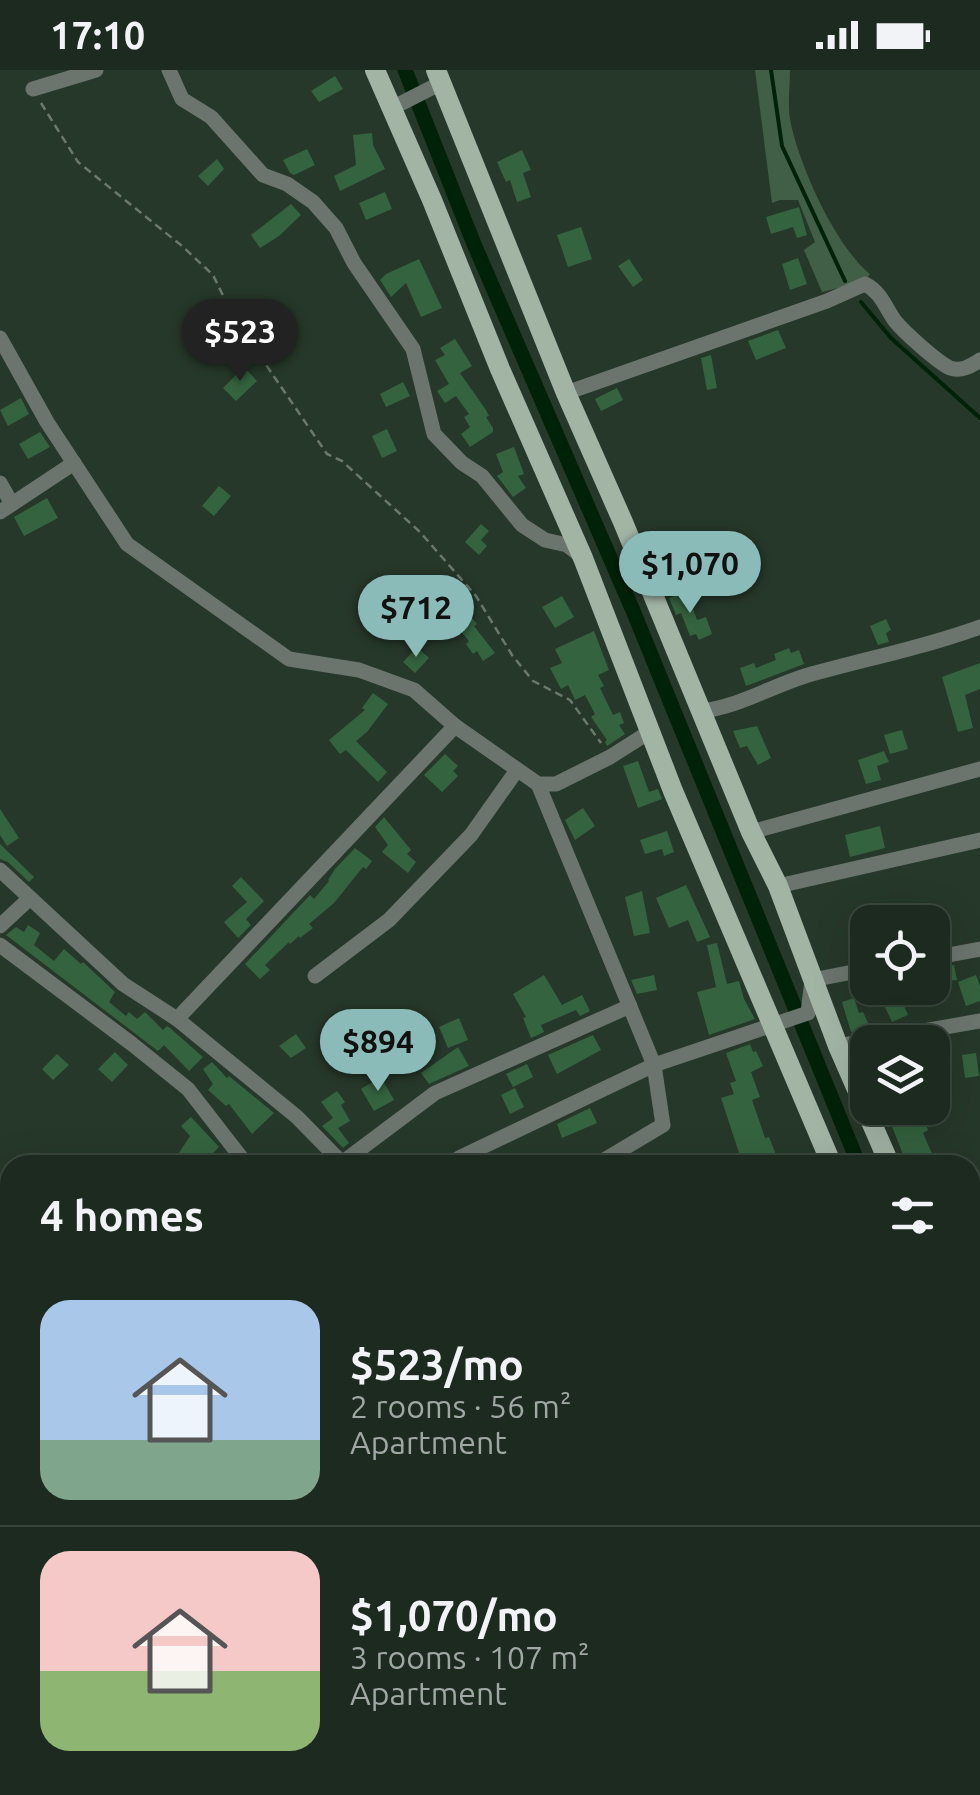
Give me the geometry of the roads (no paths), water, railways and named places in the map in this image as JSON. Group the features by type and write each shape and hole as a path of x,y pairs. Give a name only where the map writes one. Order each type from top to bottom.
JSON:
{"main road":[{"path":"375,70 398,104 432,200 500,369 583,558 673,791 781,1022 828,1155"},
{"path":"434,81 623,522 750,832 778,886 838,1046 886,1155"}],"street":[{"path":"33,89 96,70"},
{"path":"170,70 182,99 211,116 263,174 287,184 313,202 336,228 354,264 413,349 434,434 462,463 482,476 522,525 583,558"},
{"path":"398,104 434,81"},
{"path":"566,392 827,301 864,284 874,288 907,334 952,369 965,368 980,360"},
{"path":"2,346 127,544 289,660 358,670 414,690 454,726 538,784 556,784 651,731"},
{"path":"0,483 6,508 74,462"},
{"path":"701,711 723,708 801,678 942,641 980,626"},
{"path":"177,1019 454,726"},
{"path":"315,976 389,920 471,835 517,770"},
{"path":"750,832 980,770"},
{"path":"538,784 654,1065 662,1126 613,1155"},
{"path":"778,886 980,840"},
{"path":"0,870 122,984 177,1019 298,1117 333,1155"},
{"path":"0,926 30,898"},
{"path":"0,946 188,1089 239,1155"},
{"path":"950,955 980,949"},
{"path":"469,1155 654,1065 808,1012 812,980 850,973"},
{"path":"353,1155 435,1093 630,1006"},
{"path":"838,1046 980,1022"}],"waterway":[{"path":"405,70 474,244 634,613 855,1155"},
{"path":"771,70 782,146 845,281"},
{"path":"861,302 891,338 980,418"}]}
